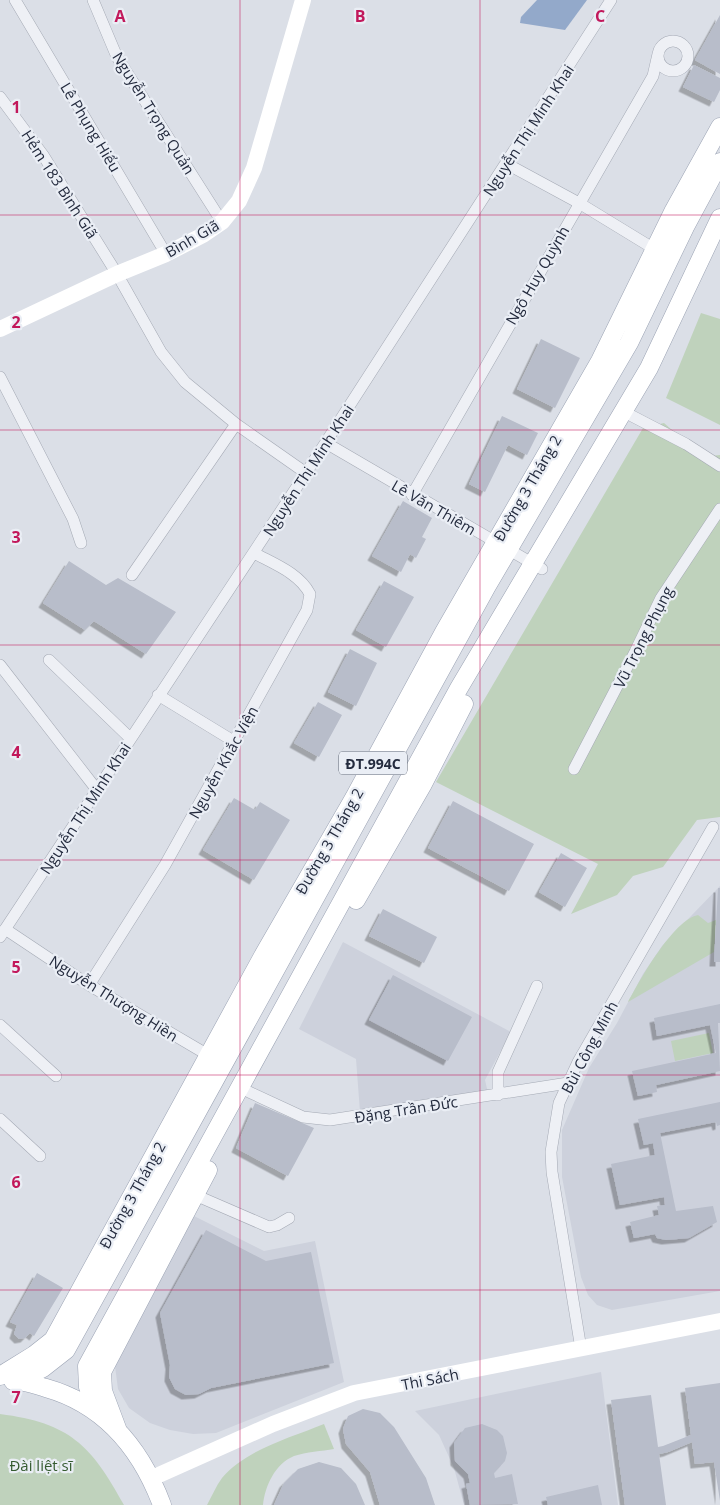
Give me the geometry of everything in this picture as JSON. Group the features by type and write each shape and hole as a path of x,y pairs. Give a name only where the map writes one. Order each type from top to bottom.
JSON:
{"main road":[{"name":"Đường 3 Tháng 2","path":"20,1380 43,1368 66,1350 227,1058 502,546 591,393 682,195 720,127"},
{"name":"Đường 3 Tháng 2","path":"591,393 629,343 685,227 720,162"},
{"name":"ĐT.994C","path":"626,418 720,218"},
{"name":"ĐT.994C","path":"98,1412 88,1387 87,1366 254,1072 459,688 538,566 626,418 665,360 720,245"},
{"name":"Đường 3 Tháng 2","path":"0,1376 34,1355 53,1340 208,1055 349,807 410,692 502,546"},
{"name":"ĐT.994C","path":"118,1431 103,1391 102,1372 249,1092 254,1072"},
{"path":"0,1381 20,1380 59,1392 98,1412 136,1450 152,1478 162,1505"}],"street":[{"name":"Lê Phụng Hiểu","path":"16,0 166,254"},
{"name":"Nguyễn Trọng Quản","path":"93,0 117,57 222,222"},
{"name":"Bình Giã","path":"0,329 117,274 166,254 203,235 222,222 239,201 254,168 303,0"},
{"name":"Nguyễn Thị Minh Khai","path":"3,933 98,790 158,695 326,443 611,0"},
{"name":"Ngô Huy Quỳnh","path":"412,495 578,203 653,76 658,54"},
{"name":"Hẻm 183 Bình Giã","path":"0,97 43,155 117,274 161,352 185,382 236,424 306,473"},
{"path":"507,164 578,203 656,250"},
{"path":"0,377 73,519 80,543"},
{"path":"626,418 686,444 720,466"},
{"path":"132,575 236,424"},
{"name":"Lê Văn Thiêm","path":"326,443 412,495 538,566"},
{"name":"Vũ Trọng Phụng","path":"574,769 636,652 661,598 720,509"},
{"name":"Nguyễn Khắc Viện","path":"89,985 165,865 307,610 310,594 306,585 288,572 254,553"},
{"path":"49,660 130,738"},
{"path":"0,665 98,790"},
{"path":"158,695 235,742"},
{"name":"Bùi Công Minh","path":"581,1349 552,1172 551,1152 559,1103 578,1062 713,828"},
{"name":"Nguyễn Thượng Hiền","path":"3,933 208,1055 227,1058"},
{"path":"498,1095 498,1072 537,986"},
{"path":"0,1025 56,1076"},
{"name":"Đặng Trần Đức","path":"249,1092 303,1117 330,1120 568,1083"},
{"path":"0,1120 40,1156"},
{"path":"195,1195 269,1227 289,1218"},
{"name":"Thi Sách","path":"152,1478 273,1424 354,1393 720,1321"}],"shaded area":[{"path":"720,886 720,1291 612,1310 597,1305 588,1295 581,1277 562,1177 562,1130 589,1068 617,1023 643,974 662,946"},
{"path":"343,942 511,1032 485,1080 488,1093 360,1112 356,1059 299,1029"},
{"path":"190,1214 264,1251 315,1241 344,1382 216,1433 193,1434 170,1430 150,1423 129,1408 118,1389 115,1366 119,1351"},
{"path":"601,1372 618,1505 464,1505 454,1468 439,1435 415,1411"}],"green space":[{"path":"701,313 720,319 720,425 666,398"},
{"path":"664,423 703,457 720,455 720,817 697,820 663,867 633,876 617,895 571,914 598,864 436,782 643,428"},
{"path":"698,915 708,923 716,920 714,952 628,1002 649,966 668,939 688,919"},
{"path":"709,1033 713,1053 675,1061 671,1041"},
{"name":"Đài liệt sĩ","path":"0,1414 44,1424 76,1440 101,1467 124,1505 0,1505"},
{"path":"324,1424 334,1449 294,1456 281,1464 272,1476 266,1490 263,1505 207,1505 222,1478 244,1459 270,1445"}],"water":[{"path":"537,0 587,0 565,30 520,23 521,17"}],"building":[{"path":"720,15 720,74 695,60"},
{"path":"694,65 720,78 720,90 714,102 683,87"},
{"path":"541,339 580,358 555,408 517,389"},
{"path":"502,416 538,433 527,455 508,445 485,492 469,484"},
{"path":"403,501 432,518 422,537 426,539 416,558 410,554 401,572 372,556"},
{"path":"69,561 106,585 118,578 176,612 146,654 94,621 85,630 43,603"},
{"path":"384,581 414,597 386,647 356,630"},
{"path":"350,649 377,663 356,706 328,692"},
{"path":"318,702 342,715 319,757 294,743"},
{"path":"234,798 255,810 260,802 290,820 254,880 203,850"},
{"path":"453,801 534,844 509,891 428,848"},
{"path":"561,853 587,868 565,907 539,892"},
{"path":"718,888 720,888 720,962 714,962"},
{"path":"383,909 437,937 424,963 369,936"},
{"path":"393,975 472,1017 448,1061 369,1020"},
{"path":"720,1004 720,1023 718,1023 720,1071 656,1085 657,1092 638,1096 632,1071 716,1053 710,1025 657,1036 654,1018"},
{"path":"720,1102 720,1125 717,1126 716,1122 660,1133 676,1211 713,1206 717,1222 689,1238 666,1240 657,1238 655,1234 634,1238 630,1222 659,1215 657,1206 665,1205 664,1197 620,1205 611,1164 655,1155 653,1143 644,1145 638,1119"},
{"path":"255,1103 314,1128 288,1176 236,1148"},
{"path":"206,1230 266,1261 311,1252 334,1363 211,1388 199,1394 186,1395 175,1389 169,1377 170,1365 160,1313"},
{"path":"37,1273 63,1288 34,1336 30,1333 25,1338 19,1339 14,1334 17,1325 10,1322"},
{"path":"720,1383 720,1501 714,1462 695,1464 692,1442 659,1454 666,1505 625,1505 611,1400 651,1395 658,1447 691,1435 685,1388"},
{"path":"363,1409 380,1413 394,1427 426,1478 435,1505 380,1505 370,1472 346,1444 343,1429 348,1416"},
{"path":"482,1424 497,1430 503,1436 507,1453 505,1461 494,1473 495,1478 512,1474 518,1504 470,1505 466,1484 470,1483 468,1474 455,1461 454,1443 465,1428"},
{"path":"319,1462 341,1468 356,1484 365,1505 274,1505 284,1483 298,1469"},
{"path":"598,1485 602,1505 548,1505 546,1497"}]}
